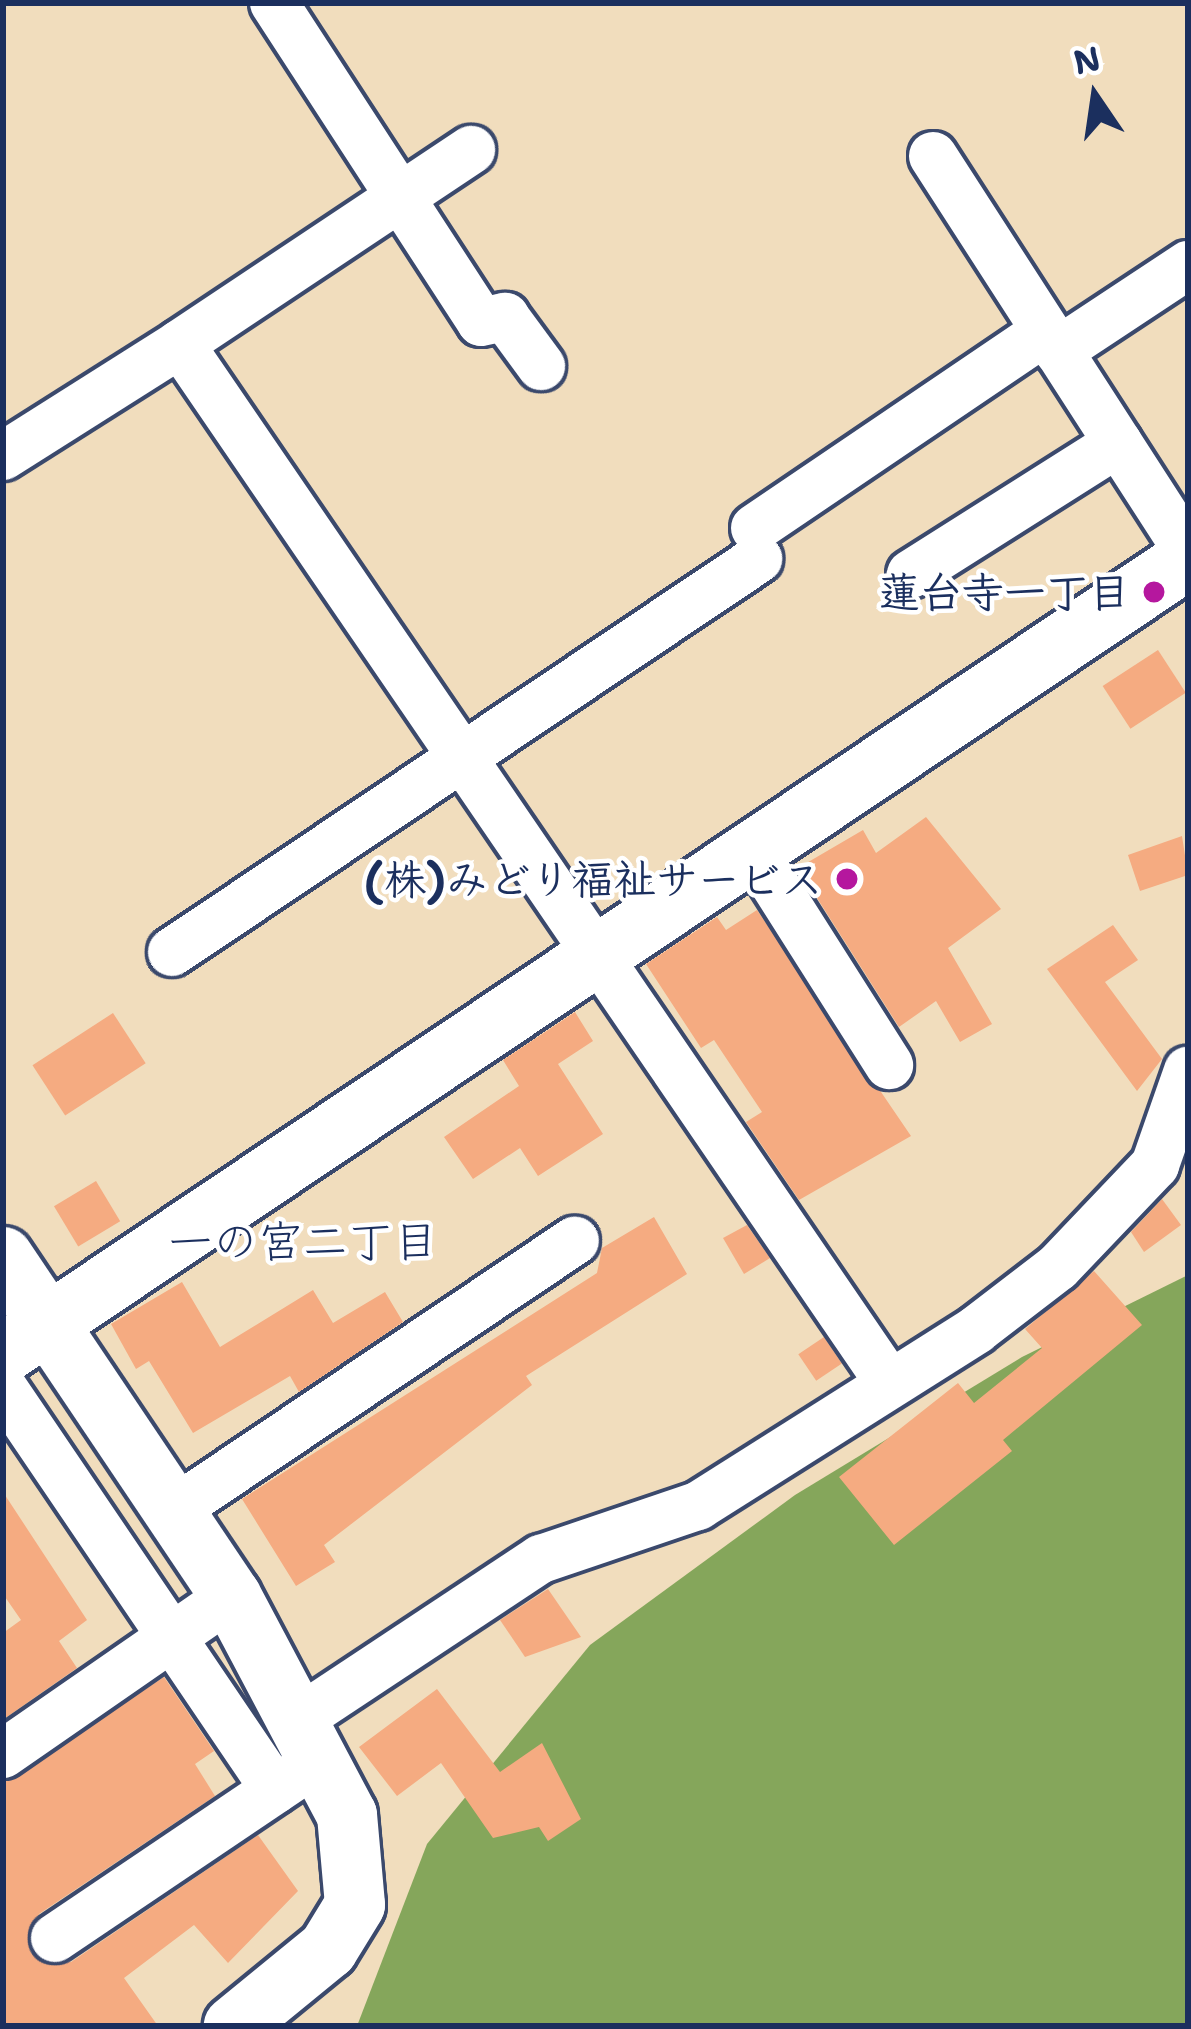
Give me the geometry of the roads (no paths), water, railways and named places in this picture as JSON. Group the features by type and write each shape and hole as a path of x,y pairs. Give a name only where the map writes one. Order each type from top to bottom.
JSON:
{"street":[{"path":"274,3 482,322 505,317 541,365"},
{"path":"3,456 471,151"},
{"path":"26,1339 1188,555 932,156"},
{"path":"172,952 460,759 756,543 1052,341 1188,265"},
{"path":"180,344 592,955 886,1378"},
{"path":"911,574 1118,443"},
{"path":"752,849 889,1065"},
{"path":"55,1938 299,1755 542,1558 698,1506 886,1378 976,1330 1058,1267 1155,1165 1188,1071"},
{"path":"174,1510 575,1241"},
{"path":"3,1257 26,1339 174,1510 231,1596 299,1755 356,1846 355,1905 299,1978 234,2026"},
{"path":"3,1388 172,1637 299,1755"},
{"path":"3,1754 231,1596"}],"place":[{"name":"蓮台寺一丁目","path":"1154,592"},
{"name":"(株)みどり福祉サービス","path":"847,879"}],"district":[{"name":"一の宮二丁目","path":"303,1242"}]}
